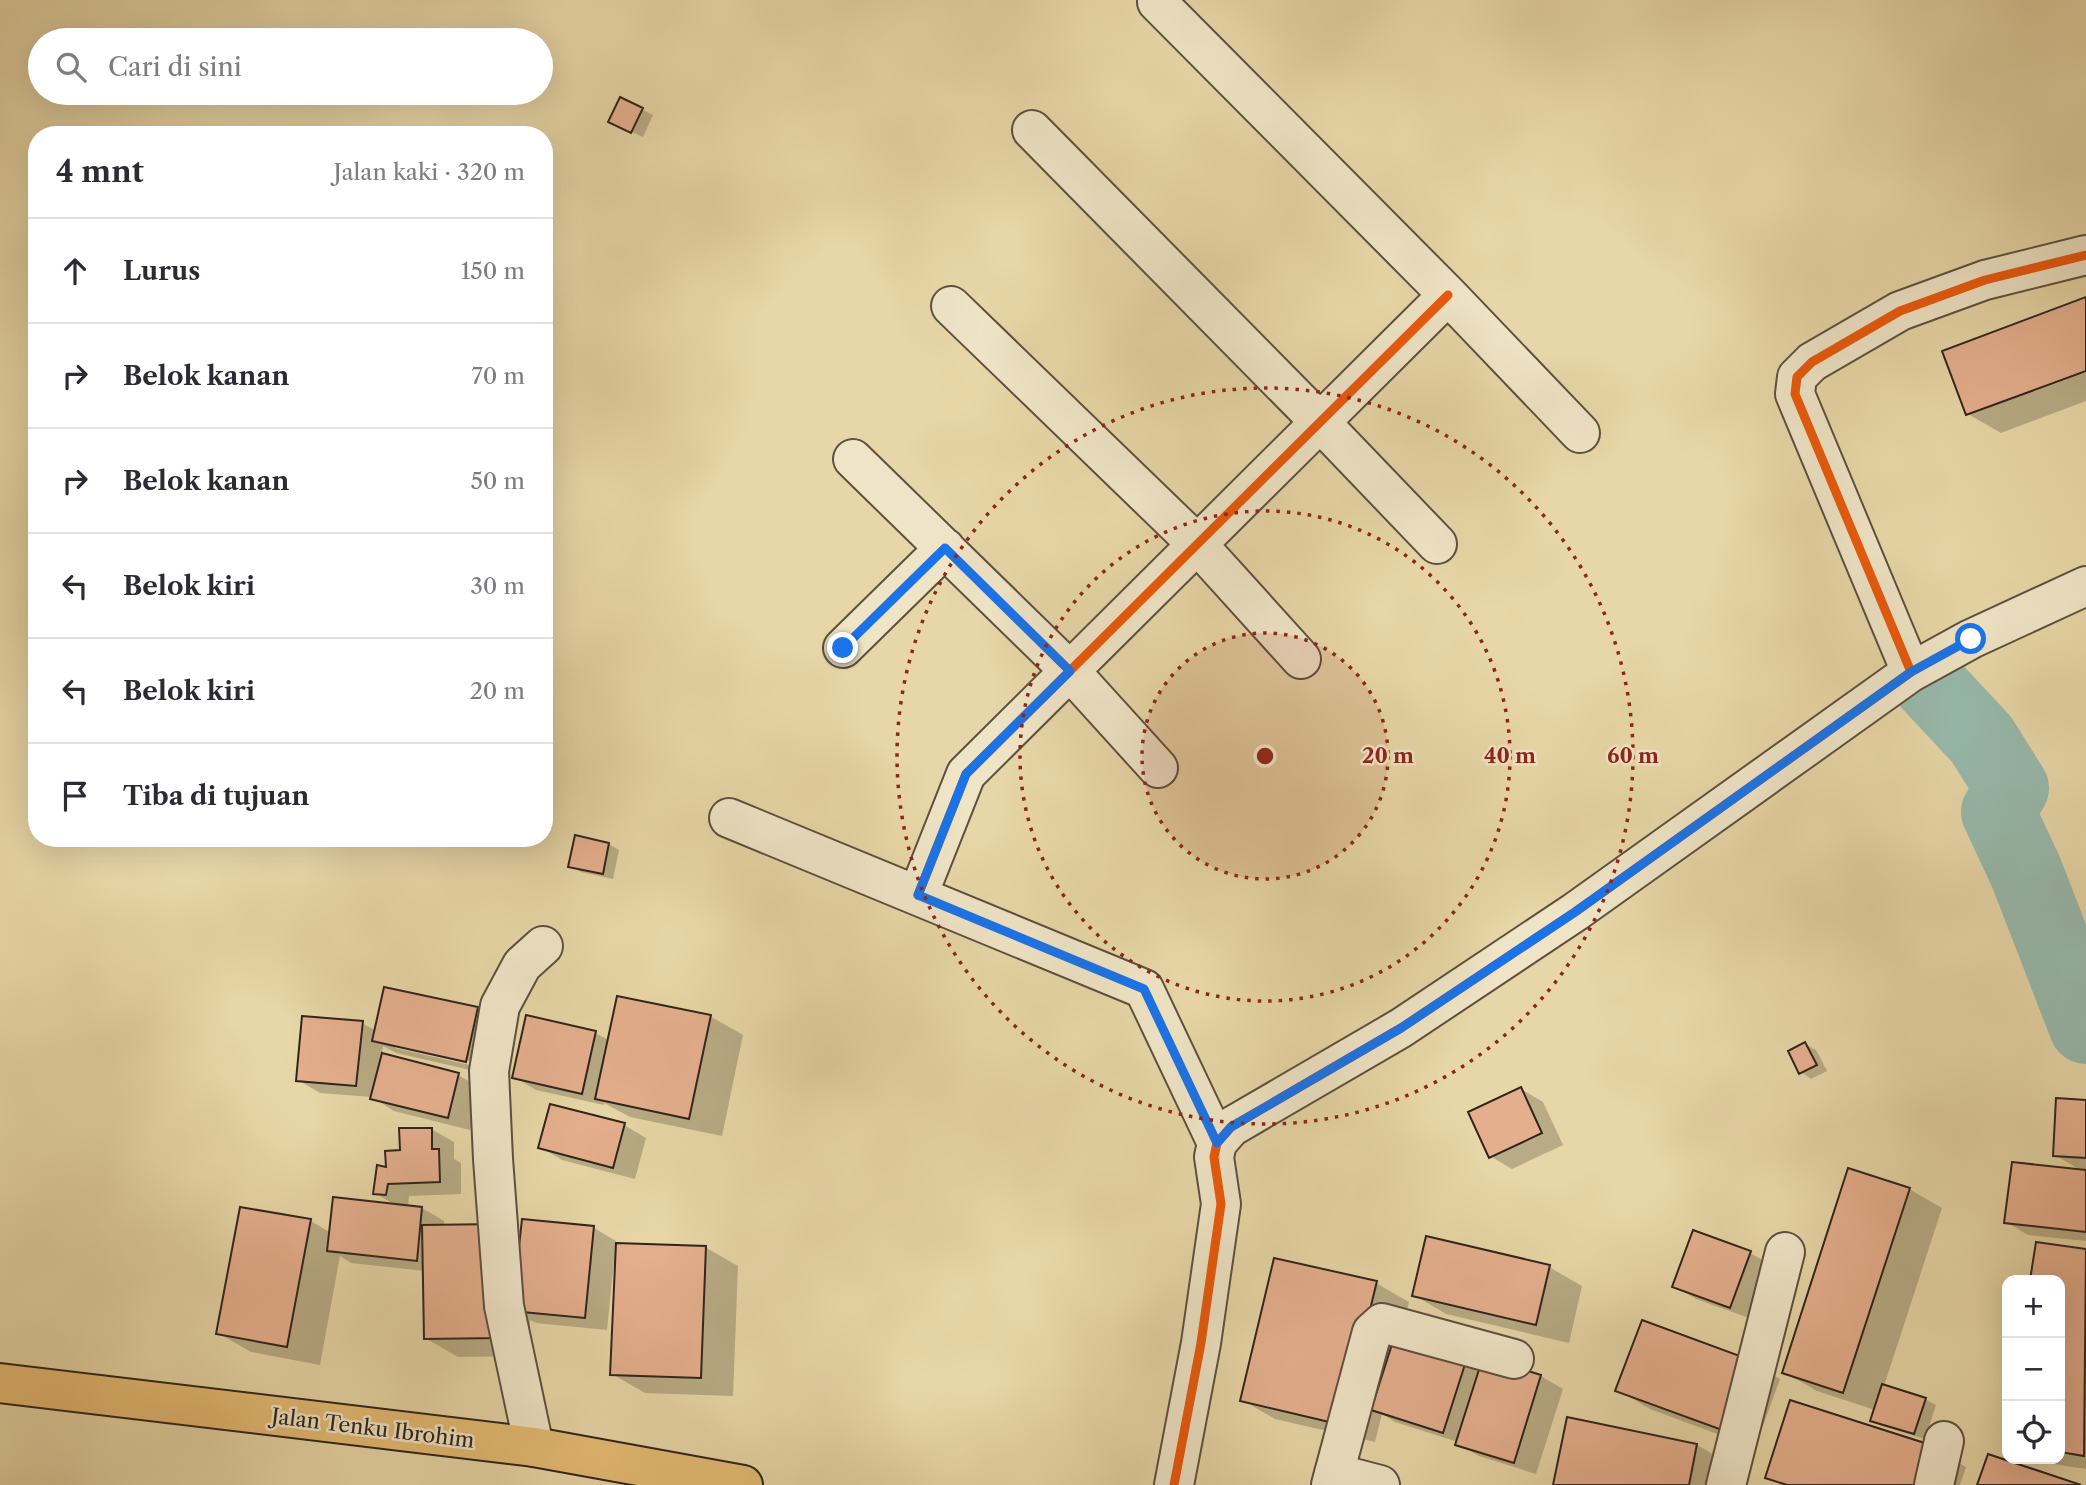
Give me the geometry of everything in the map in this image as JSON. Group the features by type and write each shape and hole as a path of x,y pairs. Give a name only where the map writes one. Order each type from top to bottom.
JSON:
{"main road":[{"name":"Jalan Tenku Ibrohim","path":"0,1383 534,1447 743,1485"}],"street":[{"path":"1157,2 1580,432"},
{"path":"1032,130 1437,544"},
{"path":"1911,672 1795,394 1797,377 1812,362 1900,311 1985,280 2086,255"},
{"path":"918,895 966,774 1448,295"},
{"path":"951,306 1197,544 1301,659"},
{"path":"853,459 1070,671 1158,768"},
{"path":"843,648 945,548"},
{"path":"1174,1485 1201,1343 1221,1204 1214,1157 1217,1143 1231,1127 1401,1028 1575,912 1911,672 1971,639 2086,586"},
{"path":"729,818 1144,989 1217,1143"},
{"path":"534,1447 504,1306 489,1071 500,1006 522,965 543,946"},
{"path":"1726,1485 1784,1252"},
{"path":"1380,1485 1332,1479 1371,1332 1376,1326 1382,1323 1514,1359"},
{"path":"1934,1485 1944,1441"}],"building":[{"path":"620,97 643,108 631,133 608,122"},
{"path":"2086,297 2086,371 1966,415 1942,351"},
{"path":"575,835 609,843 603,874 568,867"},
{"path":"384,987 478,1007 466,1062 372,1041"},
{"path":"617,996 711,1015 689,1119 595,1099"},
{"path":"526,1015 596,1031 582,1094 512,1078"},
{"path":"302,1016 363,1021 356,1086 296,1081"},
{"path":"1805,1042 1817,1065 1799,1074 1788,1051"},
{"path":"382,1053 459,1073 448,1118 370,1099"},
{"path":"1521,1087 1542,1133 1489,1158 1468,1112"},
{"path":"2056,1098 2086,1100 2086,1158 2053,1156"},
{"path":"550,1104 625,1123 613,1168 538,1148"},
{"path":"399,1128 432,1128 432,1149 439,1149 440,1182 388,1184 386,1195 373,1194 377,1165 386,1167 385,1151 400,1150"},
{"path":"2012,1162 2086,1170 2086,1232 2004,1223"},
{"path":"1848,1168 1910,1188 1843,1393 1782,1373"},
{"path":"333,1197 422,1207 417,1261 327,1251"},
{"path":"240,1207 311,1219 287,1347 216,1334"},
{"path":"522,1219 594,1226 585,1318 512,1311"},
{"path":"497,1224 498,1338 424,1339 422,1225"},
{"path":"1693,1230 1751,1251 1730,1308 1672,1287"},
{"path":"1426,1236 1550,1265 1536,1325 1412,1296"},
{"path":"2036,1242 2086,1249 2084,1456 2065,1453 2065,1275 2031,1275"},
{"path":"616,1243 706,1246 701,1378 610,1375"},
{"path":"1274,1258 1377,1281 1342,1425 1240,1401"},
{"path":"1642,1320 1748,1359 1722,1430 1615,1391"},
{"path":"1395,1335 1467,1358 1443,1433 1371,1410"},
{"path":"1483,1357 1541,1375 1514,1463 1455,1445"},
{"path":"1882,1384 1926,1398 1914,1434 1870,1421"},
{"path":"1790,1400 1934,1446 1921,1485 1787,1485 1765,1478"},
{"path":"1567,1417 1697,1444 1689,1485 1553,1485"},
{"path":"1988,1454 2002,1459 2002,1464 2018,1464 2081,1485 1977,1485"}],"waterway":[{"path":"1929,683 1982,740 2012,788 1998,812 2026,872 2086,1027"}],"cycle path":[{"path":"1174,1485 1201,1343 1221,1204 1214,1157 1217,1143 1231,1127 1401,1028 1575,912 1911,672 1795,394 1797,377 1812,362 1900,311 1985,280 2086,255"},
{"path":"918,895 966,774 1448,295"}],"route":[{"path":"843,648 945,548 1070,671 966,774 918,895 1144,989 1217,1143 1231,1127 1401,1028 1575,912 1911,672 1971,639"}]}
